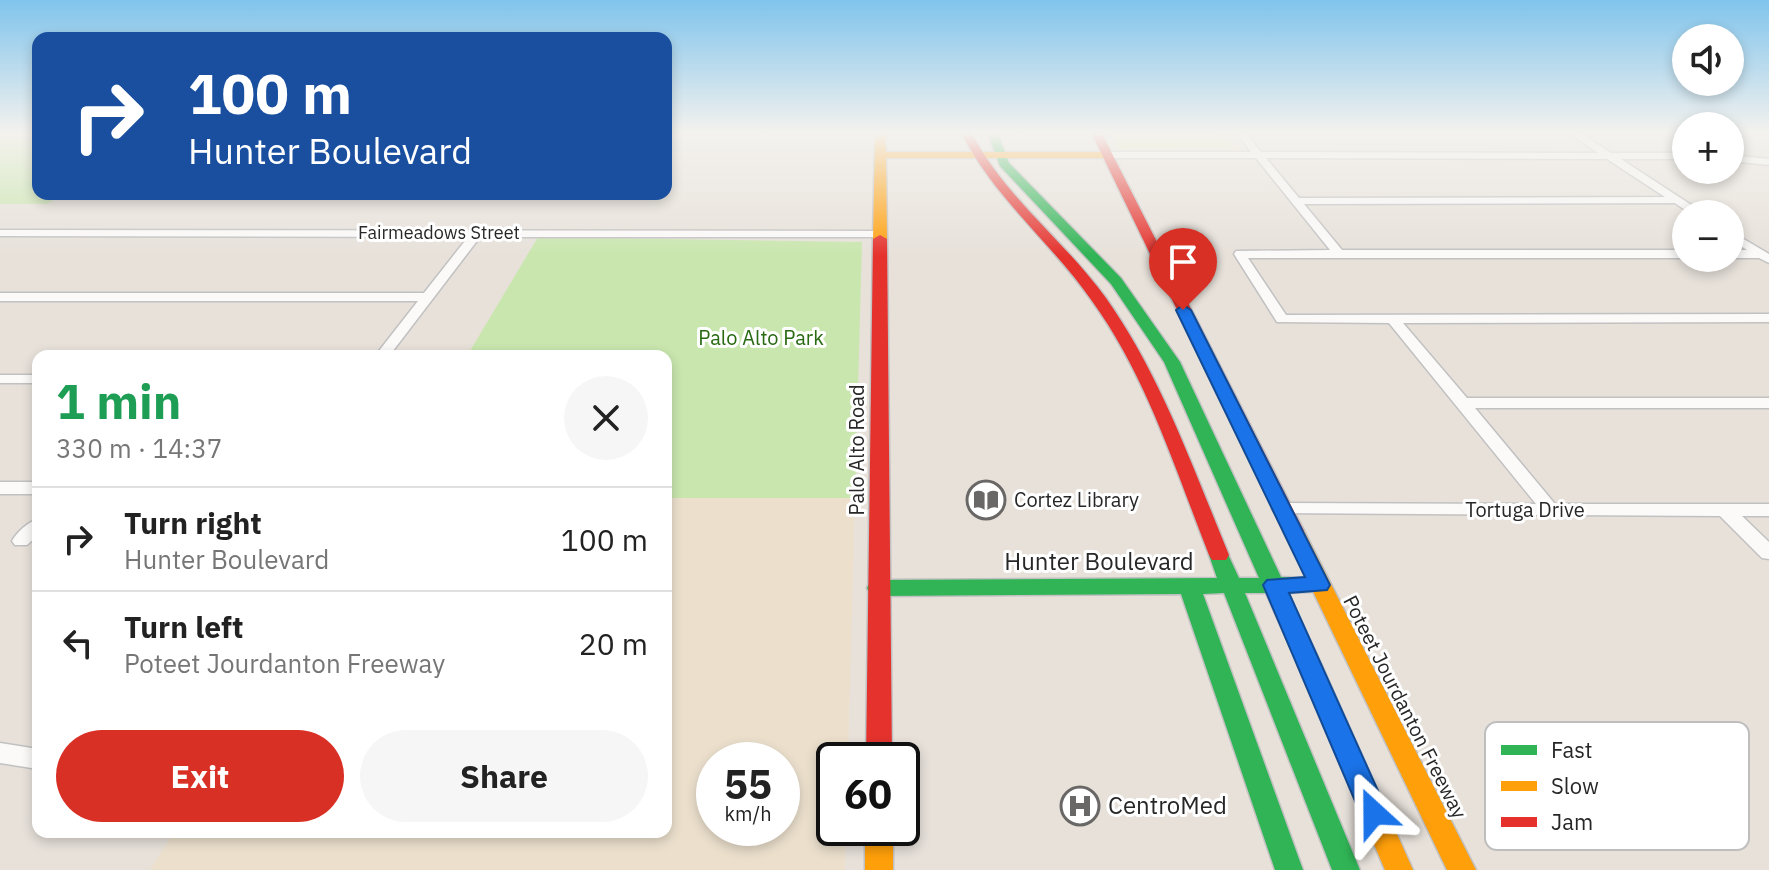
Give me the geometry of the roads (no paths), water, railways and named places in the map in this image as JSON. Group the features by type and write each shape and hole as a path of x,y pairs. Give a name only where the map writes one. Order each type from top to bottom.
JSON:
{"street":[{"name":"Palo Alto Road","path":"879,175 879,742"},
{"path":"990,175 1021,214 1099,300 1154,394 1346,870"},
{"path":"1016,175 1116,281 1149,325 1199,416 1399,870"},
{"name":"Poteet Jourdanton Freeway","path":"1117,175 1462,870"},
{"path":"1275,175 1339,254"},
{"path":"1639,175 1677,200"},
{"path":"1296,201 1672,200"},
{"name":"Fairmeadows Street","path":"0,233 878,234"},
{"path":"387,350 477,233"},
{"path":"1744,243 1765,256"},
{"path":"1672,254 1240,254 1282,319 1769,318"},
{"path":"1744,255 1765,256"},
{"path":"0,297 428,297"},
{"path":"1393,319 1551,510"},
{"path":"0,379 32,379"},
{"path":"1461,403 1769,403"},
{"path":"0,488 32,488"},
{"name":"Tortuga Drive","path":"1281,509 1769,510"},
{"path":"1725,510 1769,553"},
{"path":"21,541 32,531"},
{"name":"Hunter Boulevard","path":"878,588 1319,585"},
{"path":"1189,586 1289,870"},
{"path":"0,753 32,758"},
{"path":"879,846 879,870"}],"place":[{"name":"Cortez Library","path":"986,500"},
{"name":"CentroMed","path":"1080,806"}],"park label":[{"name":"Palo Alto Park","path":"761,338"}]}
